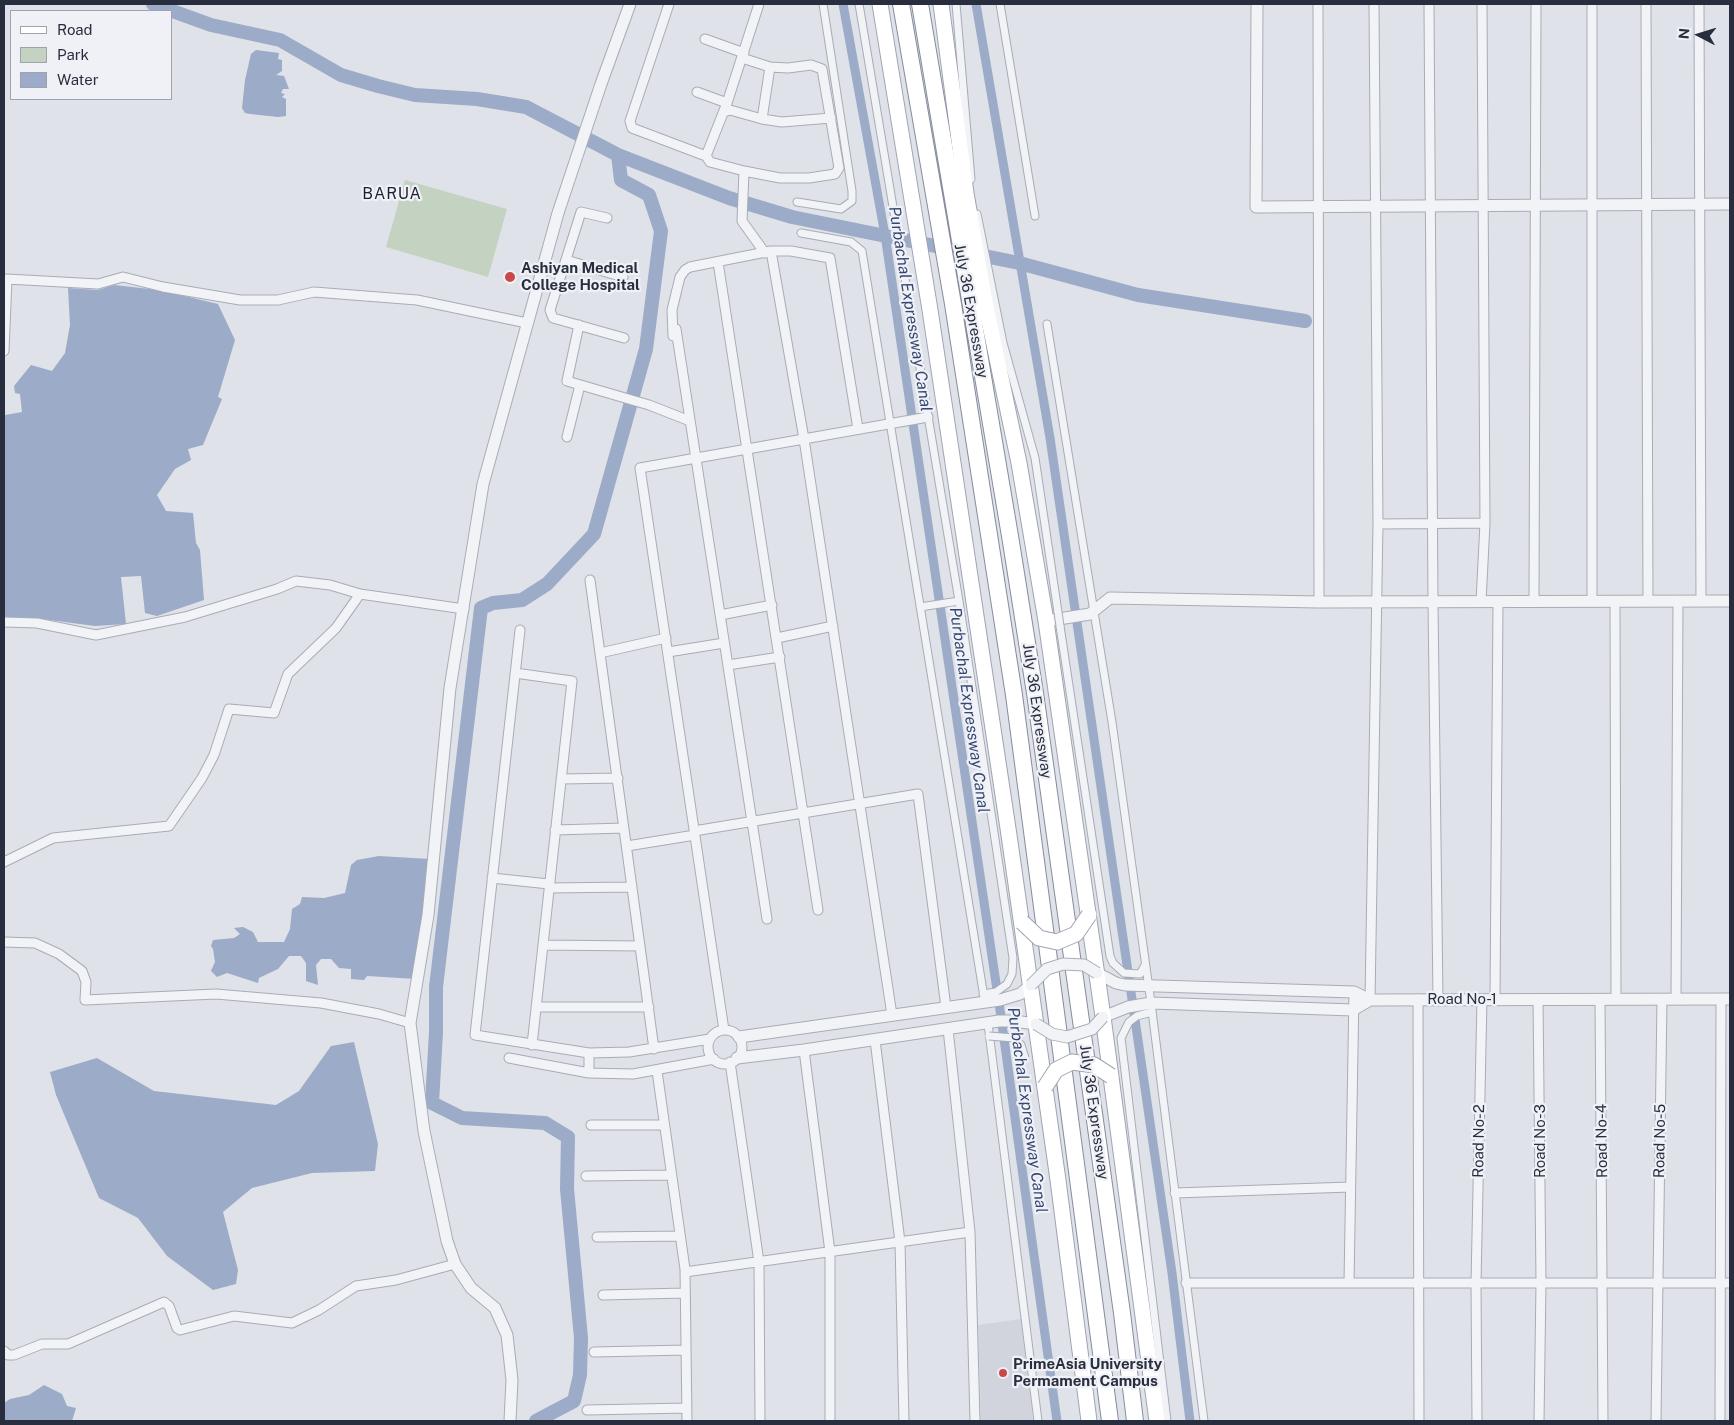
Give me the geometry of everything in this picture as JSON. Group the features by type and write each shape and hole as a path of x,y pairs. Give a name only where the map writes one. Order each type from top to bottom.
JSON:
{"highway":[{"name":"July 36 Expressway","path":"901,4 953,304 1014,696 1110,1421"},
{"name":"July 36 Expressway","path":"920,4 963,193 982,297 1011,542 1033,683 1122,1313 1135,1421"}],"main road":[{"path":"880,4 930,310 1022,922 1089,1421"},
{"path":"942,9 963,193"},
{"path":"982,297 1056,620 1076,820 1157,1421"},
{"path":"1022,922 1039,938 1057,942 1076,934 1089,915"},
{"path":"1045,1086 1056,1070 1072,1062 1094,1065 1111,1076"}],"street":[{"path":"510,1421 512,1380 507,1335 495,1308 471,1288 456,1264 447,1241 424,1131 410,1022 428,916 450,688 483,484 527,323 571,175 600,84 630,4"},
{"path":"669,4 630,121 632,128 706,156 710,162 744,172 780,178 809,178 835,174 839,168 822,70 812,65 788,68 770,67 705,39"},
{"path":"706,156 725,107 759,4"},
{"path":"797,202 841,209 852,200 823,4"},
{"path":"860,4 897,212"},
{"path":"860,4 959,601 1013,958 1012,974 1007,984 984,998"},
{"path":"956,4 963,193 982,297"},
{"path":"1000,4 1035,216"},
{"path":"1257,4 1256,207 1730,204"},
{"path":"1318,4 1318,602"},
{"path":"1370,1000 1378,524 1374,4"},
{"path":"1429,4 1432,522 1438,1000"},
{"path":"1481,602 1486,523 1482,4"},
{"path":"1534,602 1536,4"},
{"path":"1592,4 1592,602"},
{"path":"1646,4 1645,205 1648,601"},
{"path":"1699,4 1701,601"},
{"path":"762,119 770,67"},
{"path":"697,92 730,110 762,119 782,122 831,118"},
{"path":"744,172 742,221 747,231 768,252 804,439 892,1015"},
{"path":"607,218 581,212 552,306 551,315 553,318 624,338"},
{"path":"801,234 851,242 862,251 984,998"},
{"path":"767,919 720,615 672,333 672,310 680,277 685,270 768,252 791,251 830,258 858,429"},
{"path":"566,260 623,277"},
{"path":"718,262 818,910"},
{"path":"4,351 7,279 98,284 123,277 163,287 240,300 278,300 314,292 417,300 527,323"},
{"path":"1047,324 1146,964 1204,1421"},
{"path":"579,325 568,381 649,405 690,421"},
{"path":"676,329 690,421 693,458"},
{"path":"566,437 580,385"},
{"path":"724,1030 640,468 928,417"},
{"path":"1378,524 1486,523"},
{"path":"590,580 654,1049"},
{"path":"4,622 37,624 96,635 185,617 277,589 296,581 330,585 360,594 464,609"},
{"path":"4,862 53,838 169,826 202,778 214,756 230,709 274,713 288,674 336,628 360,594"},
{"path":"1146,964 1140,974 1132,974 1124,973 1113,963 1056,620 1093,612 1110,598 1318,602 1730,601"},
{"path":"920,607 959,601"},
{"path":"1615,601 1616,999"},
{"path":"1676,999 1678,601"},
{"path":"1495,999 1498,602"},
{"path":"720,615 772,605"},
{"path":"776,638 833,626"},
{"path":"520,630 475,1035 589,1054 654,1049 710,1039"},
{"path":"600,653 666,638"},
{"path":"668,652 724,643"},
{"path":"728,665 780,657"},
{"path":"516,673 572,681 532,1046"},
{"path":"561,780 618,778"},
{"path":"627,846 752,822 918,794 946,1008"},
{"path":"556,830 624,828"},
{"path":"492,878 549,886 632,887"},
{"path":"4,942 35,944 59,954 82,971 86,982 85,1000 216,994 320,1003 410,1022"},
{"path":"543,945 640,946"},
{"path":"739,1037 946,1008 984,998 1020,994 1047,969 1063,964 1084,965 1116,984 1354,992 1370,1000 1418,999"},
{"path":"1349,1283 1354,992"},
{"name":"Road No-1","path":"1419,1421 1418,999 1726,999"},
{"name":"Road No-2","path":"1477,1421 1476,1283 1482,999"},
{"name":"Road No-3","path":"1538,999 1541,1283 1539,1421"},
{"name":"Road No-4","path":"1600,999 1604,1283 1603,1421"},
{"name":"Road No-5","path":"1656,1421 1662,999"},
{"path":"1720,1421 1719,1283 1726,999"},
{"path":"760,1421 759,1262 734,1060 741,1050 739,1037 732,1031 724,1030 716,1033 710,1039 708,1048 714,1059 722,1063 734,1060 1014,1020 1036,1024 1052,1034 1067,1038 1092,1029 1103,1017 1128,1007 1354,1010 1370,1000"},
{"path":"536,1007 648,1007"},
{"path":"1152,1008 1129,1022 1121,1038 1167,1421"},
{"path":"988,1024 1038,1421"},
{"path":"948,1030 970,1232 975,1421"},
{"path":"989,1036 1014,1038 1021,1045 1025,1058"},
{"path":"875,1040 900,1242 904,1421"},
{"path":"804,1050 830,1252 830,1421"},
{"path":"589,1054 589,1073"},
{"path":"509,1058 589,1073 633,1074 714,1059"},
{"path":"656,1071 685,1272 687,1421"},
{"path":"590,1125 664,1125"},
{"path":"586,1176 671,1175"},
{"path":"1175,1193 1350,1187"},
{"path":"685,1272 970,1232"},
{"path":"597,1237 680,1236"},
{"path":"4,1352 8,1355 42,1344 68,1344 164,1302 169,1306 177,1328 184,1331 234,1316 292,1323 319,1310 356,1286 396,1280 456,1264"},
{"path":"1186,1283 1730,1283"},
{"path":"603,1295 685,1293"},
{"path":"594,1352 686,1350"},
{"path":"587,1410 687,1408"}],"shaded area":[{"name":"PrimeAsia University Permament Campus","path":"1021,1319 1033,1421 981,1421 978,1325"}],"green space":[{"path":"405,180 507,209 488,277 386,247"}],"water":[{"path":"256,50 279,53 278,59 282,60 282,71 276,75 284,76 289,89 283,89 281,93 285,94 282,97 286,99 286,116 250,114 245,113 242,108 245,80 251,54"},
{"path":"114,285 159,290 218,304 235,340 218,397 222,399 203,445 188,449 191,460 175,469 157,495 166,511 193,513 196,543 200,550 204,600 157,616 145,613 141,576 121,577 126,624 95,626 42,619 4,617 4,408 5,415 22,412 20,394 15,393 14,386 31,365 52,371 65,353 70,325 68,288 98,290"},
{"path":"379,856 430,859 416,979 367,976 364,980 351,979 351,969 339,968 331,959 321,959 316,965 318,985 306,981 306,963 301,956 289,956 278,969 259,978 258,983 227,973 217,977 211,971 215,962 211,946 213,940 234,938 240,934 234,928 243,927 253,932 258,942 284,942 290,929 292,909 300,904 302,897 324,898 345,893 351,865 357,860"},
{"path":"354,1042 378,1144 375,1171 312,1173 252,1188 223,1212 238,1270 236,1284 213,1290 167,1256 138,1218 99,1198 56,1095 50,1072 97,1058 154,1091 276,1105 299,1091 331,1046"},
{"path":"44,1385 62,1394 67,1406 76,1408 72,1421 4,1421 4,1403 10,1399 29,1395"}],"waterway":[{"path":"153,4 170,10"},
{"name":"Purbachal Expressway Canal","path":"843,4 885,235 1000,1010 1057,1421"},
{"name":"Purbachal Expressway Canal","path":"976,4 1050,438 1172,1273 1190,1421"},
{"path":"172,11 211,25 280,40 341,75 378,86 415,95 477,99 526,107 618,155 729,198 792,217 1019,263 1138,295 1305,321"},
{"path":"536,1421 574,1401 580,1375 581,1338 567,1189 568,1137 545,1123 462,1118 432,1103 436,1032 436,987 481,608 493,603 522,600 547,584 594,534 646,349 661,231 649,195 621,180 618,155"}],"place":[{"name":"Ashiyan Medical College Hospital","path":"510,277"},
{"name":"PrimeAsia University Permament Campus","path":"1003,1373"}],"district":[{"name":"BARUA","path":"392,194"}]}
